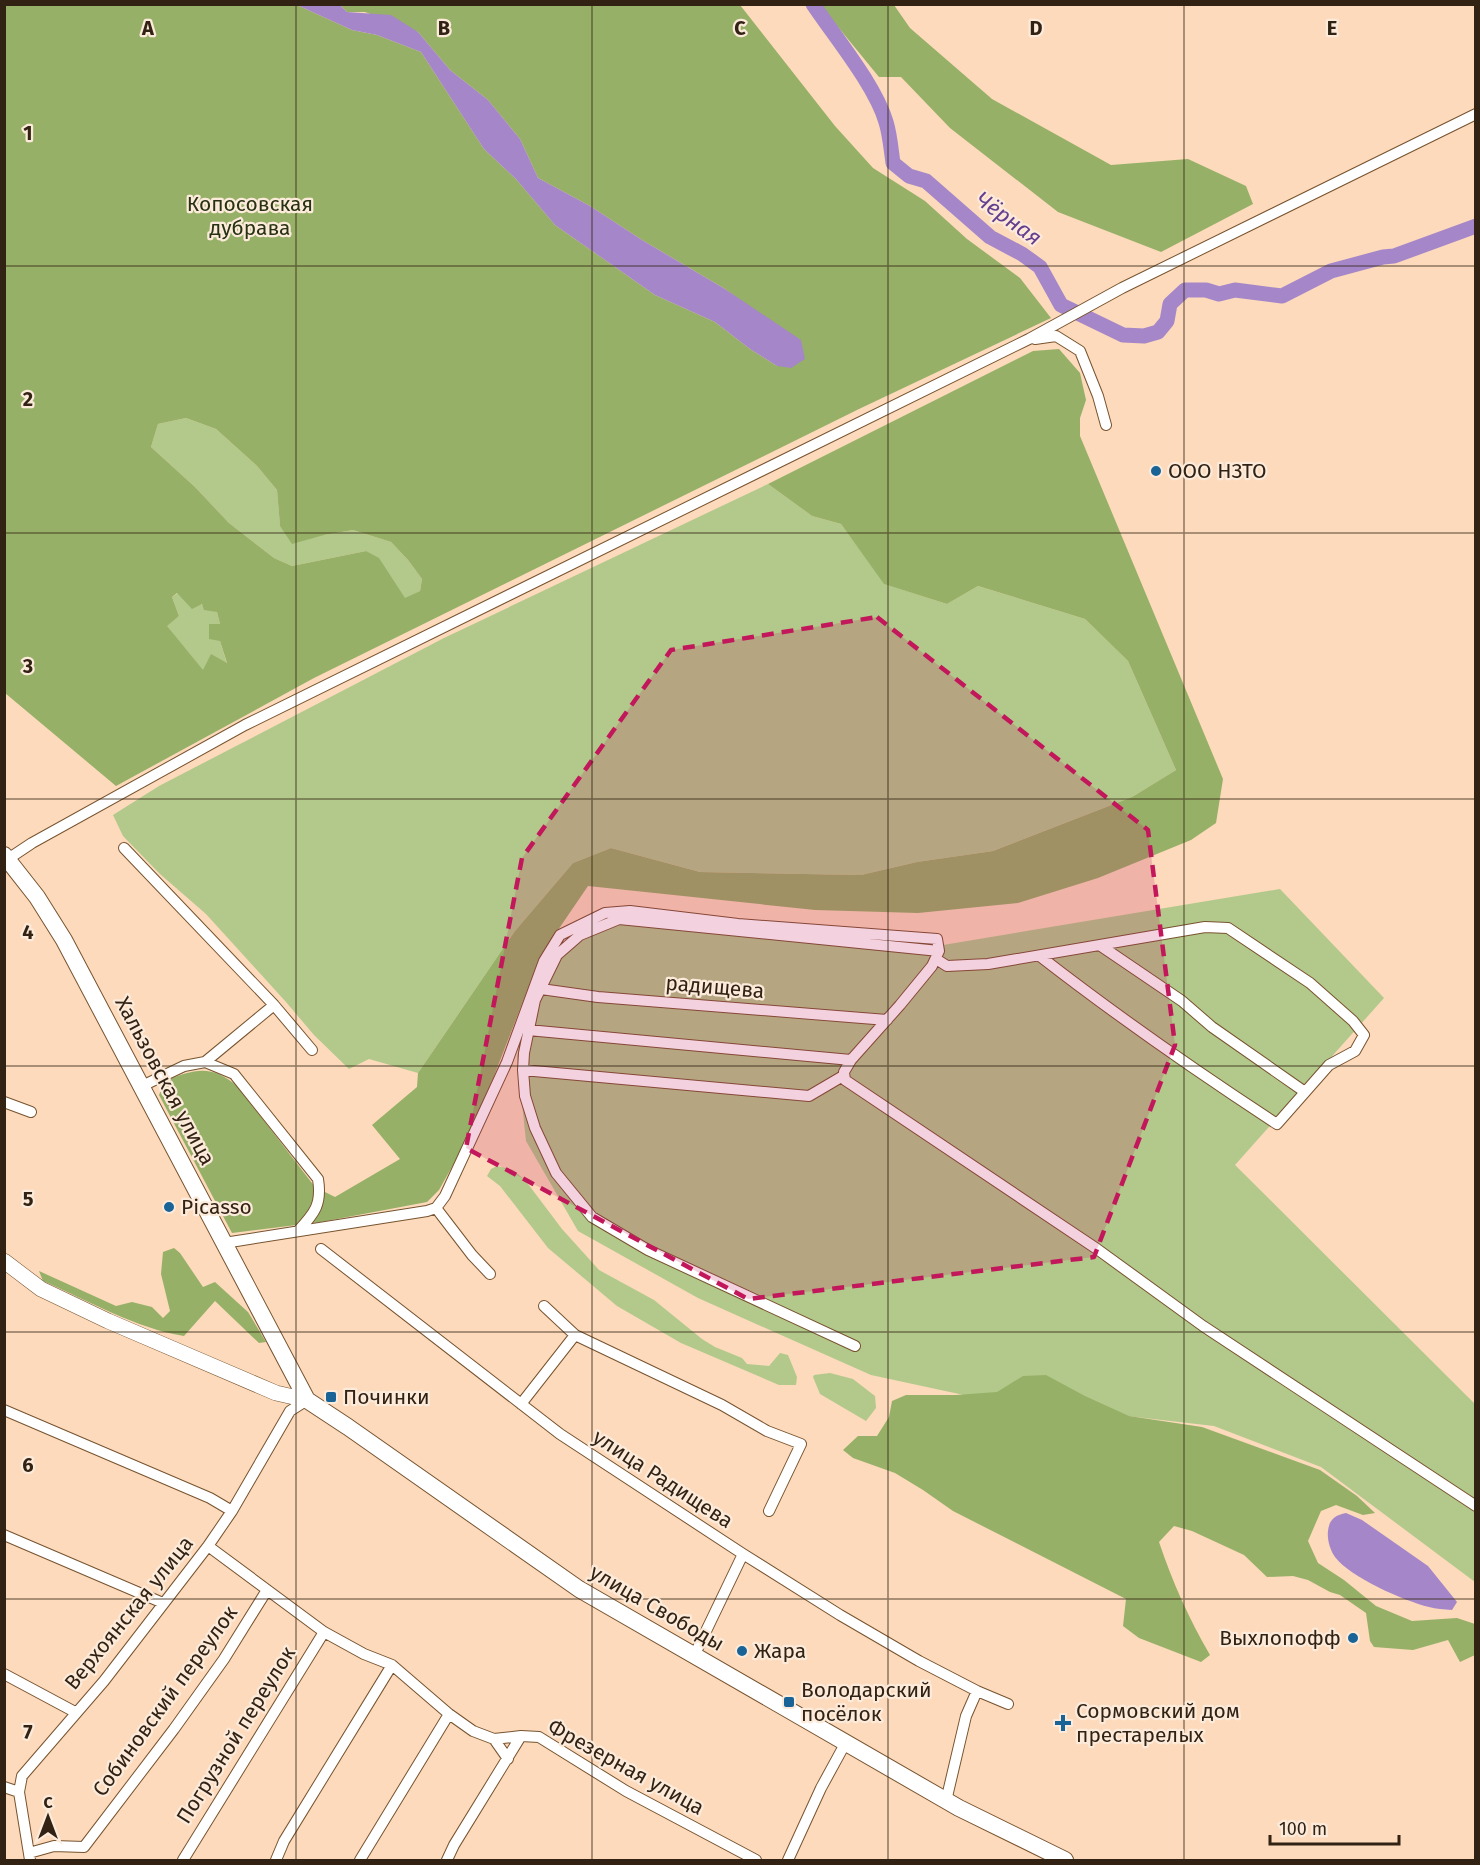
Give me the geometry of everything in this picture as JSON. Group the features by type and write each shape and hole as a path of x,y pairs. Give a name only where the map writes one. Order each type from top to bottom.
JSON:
{"main road":[{"name":"Хальзовская улица","path":"6,857 37,897 64,940 307,1400"},
{"name":"улица Свободы","path":"307,1400 579,1589 946,1801 1003,1832 1065,1860"}],"street":[{"path":"6,857 245,725 1029,339 1083,309 1476,114"},
{"path":"1029,339 1056,336 1080,351 1098,396 1106,425"},
{"path":"124,848 274,1005 312,1050"},
{"path":"224,1243 436,1208 445,1196 507,1062 544,961 560,935 605,913 630,911 738,924 937,939 938,955 932,966 851,1060 843,1076 809,1096 523,1070"},
{"path":"855,1346 648,1250 592,1217 556,1173 535,1128 525,1096 523,1070 528,1030 535,1000 557,955 579,935 619,919 938,955 947,966 988,964 1041,957 1205,927 1228,928 1310,983 1353,1021 1364,1035 1355,1051 1329,1065 1277,1124 1222,1088 1041,957"},
{"path":"1101,946 1182,1001 1212,1027 1305,1092"},
{"name":"радищева","path":"541,989 598,997 887,1020"},
{"path":"142,1086 184,1066 205,1062 274,1005"},
{"path":"528,1030 851,1060"},
{"path":"205,1062 234,1074 318,1179 321,1195 314,1214 298,1231"},
{"path":"843,1076 850,1084 1097,1249 1203,1326 1476,1506"},
{"path":"4,1102 31,1112"},
{"path":"436,1208 471,1255 490,1274"},
{"name":"улица Радищева","path":"321,1249 560,1434 850,1621 919,1661 1008,1704"},
{"path":"4,1261 40,1289 108,1322 276,1394 307,1400"},
{"path":"544,1306 575,1335 722,1405 767,1431 801,1444 769,1511"},
{"path":"521,1404 575,1335"},
{"name":"Верхоянская улица","path":"19,1792 22,1776 104,1681 208,1546 232,1511 290,1411 307,1400"},
{"path":"4,1410 210,1498 232,1511"},
{"path":"4,1535 163,1603"},
{"path":"208,1546 324,1632 364,1654 392,1665 449,1714 473,1731 494,1739 508,1759"},
{"path":"694,1656 743,1554"},
{"name":"Собиновский переулок","path":"29,1857 54,1846 84,1847 224,1659 267,1590"},
{"name":"Погрузной переулок","path":"183,1860 324,1632"},
{"path":"276,1860 284,1841 392,1665"},
{"path":"4,1674 75,1712"},
{"path":"946,1801 966,1716 977,1691"},
{"path":"360,1860 449,1714"},
{"path":"447,1860 521,1736"},
{"name":"Фрезерная улица","path":"494,1739 539,1737 626,1791 756,1860"},
{"path":"788,1860 821,1788 845,1744"},
{"path":"4,1787 19,1792 29,1857"}],"highlighted area":[{"path":"877,617 1148,830 1175,1045 1094,1257 748,1299 466,1148 522,858 671,650"}],"green space":[{"name":"Копосовская дубрава","path":"4,5 297,5 352,30 377,35 421,52 484,149 516,179 555,225 655,295 715,322 777,366 762,316 725,289 590,206 538,178 520,139 488,100 450,70 418,32 365,12 347,12 340,5 740,5 835,126 873,168 925,201 967,239 1020,278 1051,318 859,409 314,678 116,786 5,693","holes":["186,418 216,429 257,466 277,490 280,526 292,544 353,530 391,542 422,579 420,591 405,598 379,558 366,551 292,566 274,558 229,523 195,487 151,447 158,424","177,593 192,609 202,604 204,610 217,612 220,624 209,624 209,639 220,641 227,663 211,654 203,670 167,626 179,616 172,597"]},
{"path":"820,5 894,5 910,28 992,99 1111,165 1188,159 1246,186 1253,204 1161,252 1058,212 950,128 901,77 879,77"},
{"path":"1059,349 1080,373 1086,400 1080,418 1080,436 1223,779 1216,823 1191,840 1098,878 1018,903 918,913 815,910 588,886 541,955 494,1076 462,1149 439,1190 427,1202 321,1222 232,1233 159,1095 165,1081 203,1071 229,1080 238,1087 315,1187 335,1197 400,1159 372,1125 417,1087 418,1073 515,931 573,863 611,848 700,872 861,875 917,862 993,851 1132,797 1176,770 1128,661 1085,619 978,586 947,604 884,584 841,524 812,516 768,484 1033,351"},
{"path":"186,418 216,429 257,466 277,490 280,526 324,535 353,530 391,542 422,579 420,591 405,599 366,551 292,566 274,558 229,523 195,487 151,447 158,424"},
{"path":"768,484 812,516 841,524 885,584 947,604 978,586 1085,619 1128,661 1176,770 1132,797 993,851 917,862 861,875 700,872 611,848 573,863 515,931 418,1073 369,1059 349,1069 314,1035 206,914 160,874 123,836 113,815 159,786 444,638"},
{"path":"178,593 217,612 220,641 227,664 203,671 166,626 179,616 172,597"},
{"path":"1280,889 1384,998 1235,1165 1475,1404 1475,1582 1321,1467 1214,1426 987,1400 871,1375 698,1298 578,1231 526,1141 517,1056 533,991 575,932 613,915 943,945"},
{"path":"497,1166 513,1170 525,1180 562,1229 599,1270 654,1300 702,1339 742,1358 747,1364 769,1366 780,1353 788,1355 797,1377 796,1385 779,1385 681,1343 617,1306 548,1248 500,1186 487,1176 491,1169"},
{"path":"174,1248 180,1253 203,1287 215,1282 248,1312 266,1342 259,1343 215,1301 184,1336 148,1327 112,1313 43,1281 39,1271 116,1306 132,1302 152,1307 163,1318 170,1311 161,1274 163,1252"},
{"path":"830,1373 853,1379 875,1396 876,1408 866,1421 820,1394 813,1377"},
{"path":"1046,1375 1129,1416 1202,1427 1320,1470 1357,1496 1375,1513 1363,1515 1336,1505 1321,1511 1308,1541 1318,1563 1344,1580 1376,1606 1412,1621 1457,1618 1475,1624 1475,1655 1460,1662 1448,1640 1413,1650 1374,1647 1370,1641 1366,1613 1340,1595 1308,1580 1293,1576 1267,1577 1244,1555 1192,1531 1174,1526 1159,1542 1182,1600 1210,1655 1201,1662 1139,1638 1123,1626 1126,1599 953,1511 895,1473 853,1458 843,1450 858,1436 877,1436 889,1417 892,1401 906,1395 997,1392 1023,1376"}],"shaded area":[{"path":"297,5 340,5 347,12 391,15 418,32 450,70 488,100 520,139 538,178 590,206 725,289 801,340 805,359 791,368 777,366 715,322 655,295 555,225 516,179 484,149 421,52 377,35 352,30"},
{"path":"1346,1513 1362,1520 1428,1566 1457,1602 1452,1610 1418,1604 1378,1587 1342,1565 1332,1551 1328,1541 1328,1531 1333,1519"}],"waterway":[{"name":"Чёрная","path":"813,4 854,62 881,108 886,122 893,163 909,176 926,181 990,237 1022,254 1040,267 1061,305 1123,335 1144,336 1158,332 1167,321 1170,304 1185,290 1206,290 1219,294 1235,290 1282,296 1331,271 1394,256 1476,226"}],"place":[{"name":"ООО НЗТО","path":"1156,471"},
{"name":"Picasso","path":"169,1207"},
{"name":"Починки","path":"331,1397"},
{"name":"Выхлопофф","path":"1353,1638"},
{"name":"Жара","path":"742,1651"},
{"name":"Володарский посёлок","path":"789,1702"},
{"name":"Сормовский дом престарелых","path":"1063,1723"}]}
